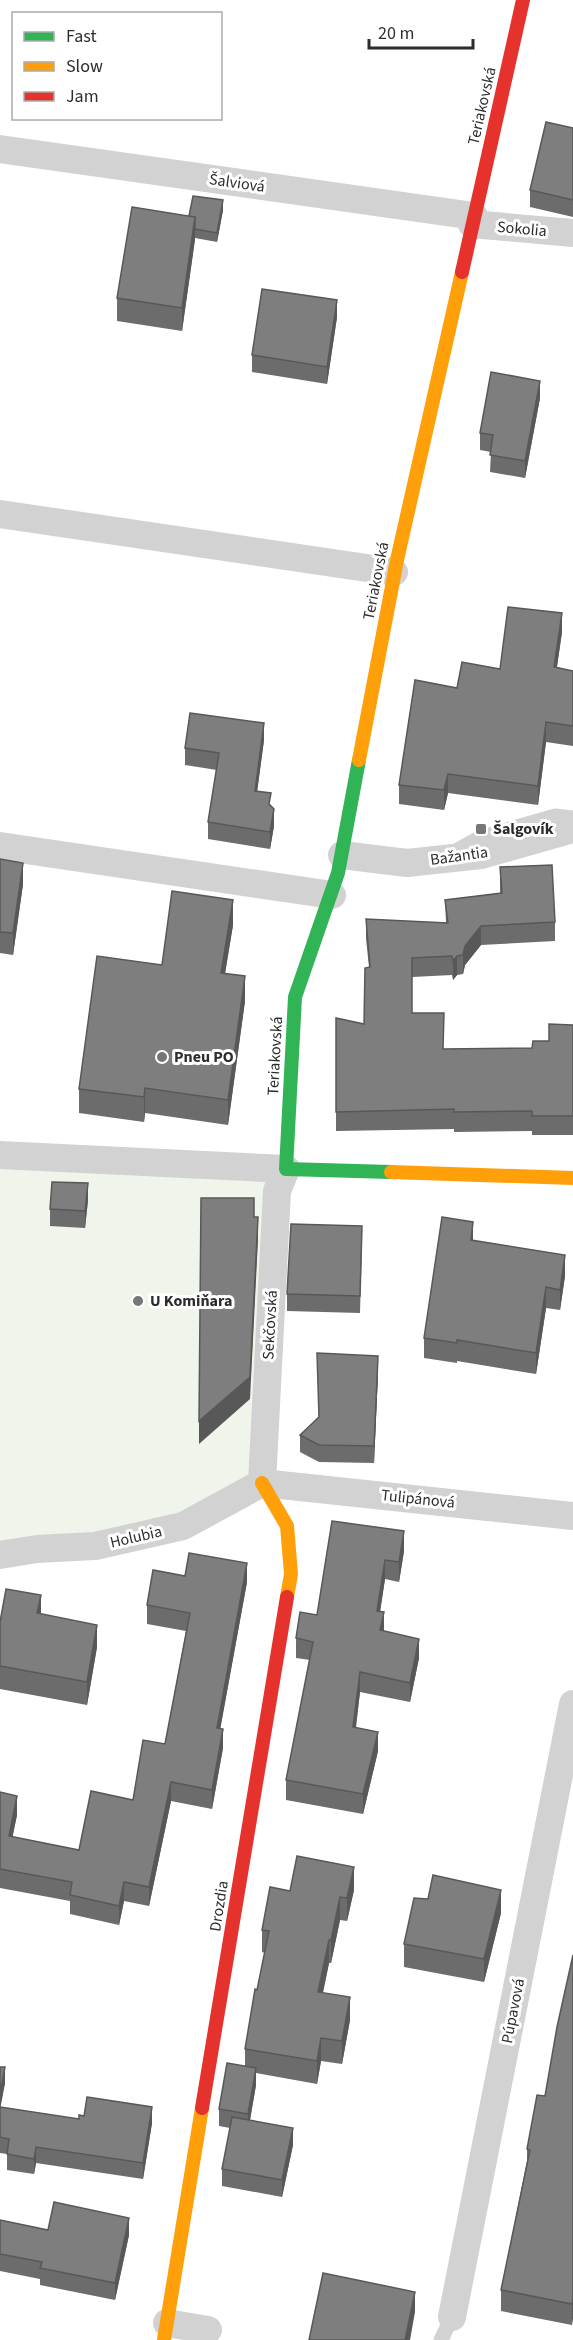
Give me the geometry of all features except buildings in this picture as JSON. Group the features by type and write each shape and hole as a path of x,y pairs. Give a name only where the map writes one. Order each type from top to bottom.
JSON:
{"street":[{"name":"Teriakovská","path":"286,1169 295,997 332,895 342,855 394,572 523,0"},
{"name":"Šalviová","path":"0,149 473,220"},
{"name":"Sokolia","path":"473,220 573,233"},
{"path":"0,514 394,572"},
{"name":"Bažantia","path":"342,855 407,863 440,860 482,855 573,829"},
{"path":"0,846 332,895"},
{"path":"0,1155 286,1169 573,1178"},
{"name":"Sekčovská","path":"262,1483 277,1191 286,1169"},
{"name":"Tulipánová","path":"262,1483 573,1516"},
{"name":"Holubia","path":"0,1555 37,1549 95,1546 183,1526 262,1483"},
{"name":"Drozdia","path":"165,2332 291,1574 287,1526 262,1483"},
{"name":"Púpavová","path":"449,2332 573,1704"},
{"path":"165,2332 208,2330"}],"lane":[{"path":"440,860 479,838 555,816 573,818"}],"shaded area":[{"name":"U Komiňara","path":"0,1155 286,1169 262,1483 183,1526 0,1555"}],"traffic: fast":[{"path":"359,760 338,873 295,997 286,1169 391,1172"}],"traffic: slow":[{"path":"359,760 397,560 462,272"},
{"path":"391,1172 573,1178"},
{"path":"262,1483 287,1526 291,1574 287,1597"},
{"path":"164,2340 202,2108"}],"traffic: jam":[{"path":"462,272 523,0"},
{"path":"202,2108 287,1597"}],"place":[{"name":"Šalgovík","path":"481,829"},
{"name":"Pneu PO","path":"162,1057"},
{"name":"U Komiňara","path":"138,1301"}]}
